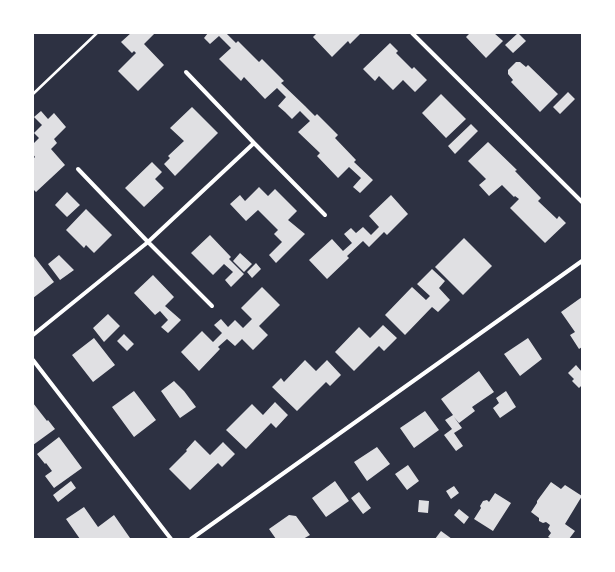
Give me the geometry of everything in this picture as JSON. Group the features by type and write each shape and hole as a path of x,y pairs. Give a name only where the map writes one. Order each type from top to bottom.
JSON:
{"street":[{"path":"412,33 582,202"},
{"path":"186,72 325,215"},
{"path":"33,336 148,242 254,143"},
{"path":"78,169 212,306"},
{"path":"191,539 582,261"},
{"path":"33,360 171,539"}],"path":[{"path":"33,94 97,33"}],"building":[{"path":"131,33 155,33 144,44 164,65 138,91 118,71 136,53 134,51 132,53 121,42"},
{"path":"208,33 226,33 236,43 238,41 259,62 262,59 284,81 281,83 315,116 317,114 338,135 335,138 356,160 354,162 373,180 360,193 353,187 361,178 349,167 338,178 317,156 320,153 298,132 310,121 300,111 292,119 278,106 286,97 277,88 265,99 244,77 241,81 219,59 231,48 219,36 210,44 204,38"},
{"path":"317,33 361,33 350,44 348,41 332,57 313,37"},
{"path":"470,33 494,33 503,41 486,58 466,37"},
{"path":"518,33 526,41 513,53 505,45"},
{"path":"390,43 398,51 396,53 412,69 414,67 427,80 415,92 403,80 393,90 379,76 375,81 363,69"},
{"path":"516,62 520,62 526,67 528,65 558,94 540,112 511,82 513,80 508,74 508,70"},
{"path":"568,92 575,99 560,114 553,107"},
{"path":"441,94 466,119 446,138 422,113"},
{"path":"192,107 218,133 175,176 164,164 170,158 168,156 184,141 170,128"},
{"path":"41,111 48,119 54,113 66,127 54,139 57,143 51,149 65,165 36,192 33,189 33,159 35,157 33,154 33,144 39,138 34,133 42,125 34,117"},
{"path":"471,124 478,131 455,154 448,146"},
{"path":"488,142 517,170 515,171 541,198 538,201 557,219 559,216 566,223 545,243 510,208 519,199 515,196 514,197 502,185 489,196 479,185 486,179 468,161"},
{"path":"152,162 162,172 155,179 164,188 144,207 125,188"},
{"path":"259,187 268,196 275,189 297,211 288,220 305,234 276,263 269,255 282,242 274,234 278,230 258,210 246,221 230,204 240,195 245,201"},
{"path":"67,192 80,205 67,217 55,205"},
{"path":"391,195 408,214 387,235 384,232 369,247 363,241 347,256 349,258 327,279 309,260 332,239 343,251 352,243 344,234 351,228 356,233 363,227 371,235 379,227 369,216"},
{"path":"86,209 112,235 94,253 86,245 84,248 66,230"},
{"path":"210,235 231,257 229,259 244,274 231,287 225,280 233,272 224,264 213,275 191,253"},
{"path":"464,238 492,266 463,295 435,267"},
{"path":"240,253 252,264 244,272 233,261"},
{"path":"33,255 54,282 33,298"},
{"path":"59,255 74,270 60,280 48,264"},
{"path":"256,263 261,269 252,278 247,272"},
{"path":"432,269 445,281 439,288 450,300 438,312 432,307 405,335 385,315 412,287 426,300 430,296 417,284"},
{"path":"153,275 174,297 165,306 181,320 168,333 161,327 168,320 160,311 155,315 134,293"},
{"path":"262,287 280,305 259,326 268,335 253,350 242,339 235,346 227,339 218,347 220,349 199,371 181,352 202,331 213,342 222,333 214,325 221,319 228,327 235,320 243,328 252,319 241,308"},
{"path":"582,297 582,347 579,349 570,335 575,332 561,312"},
{"path":"108,314 120,326 104,342 93,328"},
{"path":"383,325 397,338 384,351 379,346 354,371 335,352 359,327 370,338"},
{"path":"124,334 134,344 127,351 117,341"},
{"path":"94,338 115,365 93,382 72,355"},
{"path":"528,338 542,359 520,376 504,354"},
{"path":"305,360 316,371 327,360 341,375 330,386 326,382 297,411 272,387 281,378 284,382"},
{"path":"576,365 582,372 582,385 579,388 572,381 574,379 568,373"},
{"path":"479,371 494,392 472,407 475,411 459,423 454,417 462,428 454,433 463,446 456,451 444,435 452,429 445,420 453,415 441,399"},
{"path":"174,381 196,407 180,418 161,391"},
{"path":"134,391 156,420 134,437 112,407"},
{"path":"506,391 516,407 500,418 493,408 499,403 496,398"},
{"path":"275,402 288,415 276,428 271,423 246,449 226,430 252,404 263,415"},
{"path":"33,403 55,429 33,445"},
{"path":"425,411 439,430 414,448 400,428"},
{"path":"59,437 82,468 54,488 45,476 52,471 37,454"},
{"path":"195,440 210,455 223,442 235,454 222,467 218,463 190,490 169,469 187,451 186,450"},
{"path":"377,447 390,464 367,481 354,462"},
{"path":"408,465 419,481 407,490 395,474"},
{"path":"71,481 76,488 58,502 53,495"},
{"path":"335,481 349,501 326,517 312,498"},
{"path":"551,482 561,489 565,485 582,496 565,524 575,531 569,539 552,539 548,537 551,533 548,529 550,525 546,522 543,523 539,521 539,518 531,512"},
{"path":"454,486 459,493 451,499 446,491"},
{"path":"359,492 371,508 363,514 351,498"},
{"path":"495,493 511,503 493,531 474,519 481,508 480,506 483,501 487,500 489,502"},
{"path":"419,500 429,501 428,513 418,512"},
{"path":"84,507 98,527 114,515 130,538 80,539 66,519"},
{"path":"459,509 469,517 464,524 454,515"},
{"path":"289,515 296,516 310,535 303,539 276,539 269,529"},
{"path":"441,531 452,539 435,539"}]}
